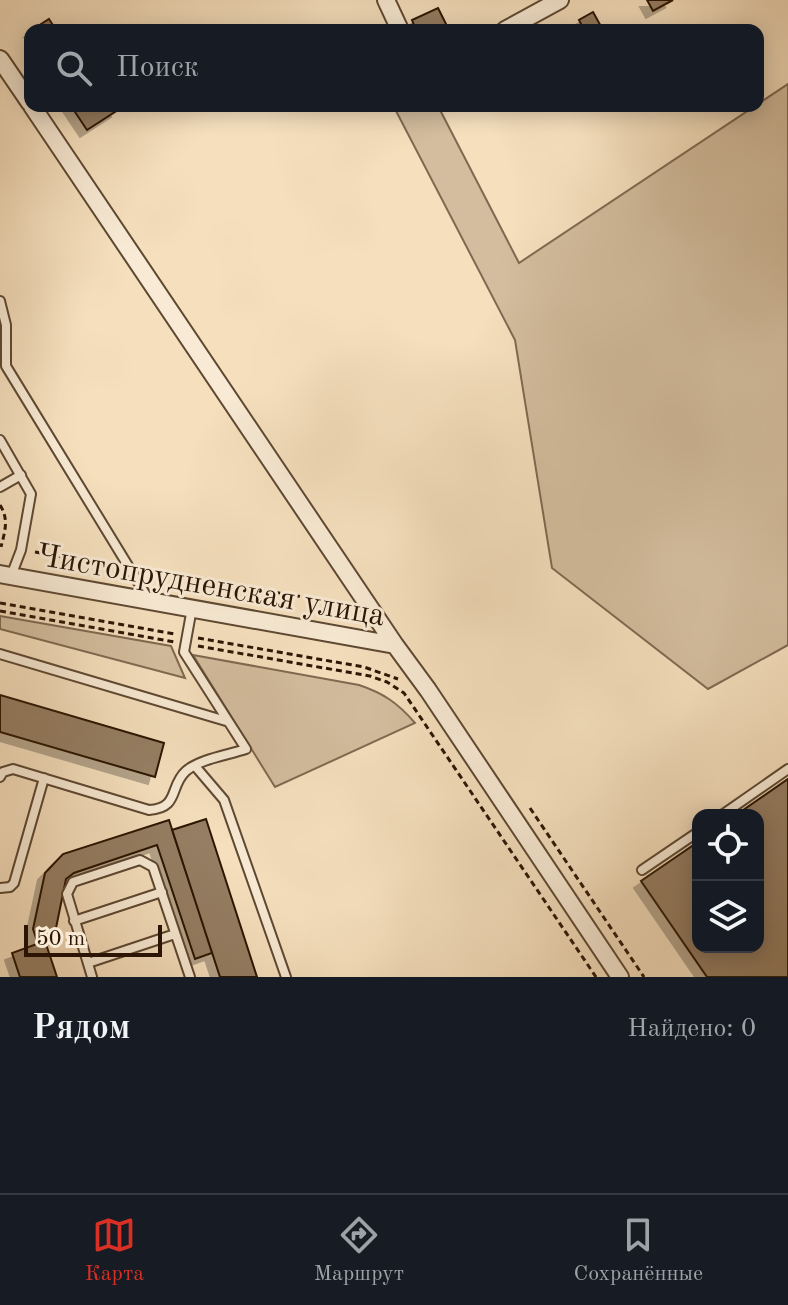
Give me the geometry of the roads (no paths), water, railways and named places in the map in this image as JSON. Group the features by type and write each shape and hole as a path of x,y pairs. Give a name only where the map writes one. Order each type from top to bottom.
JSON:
{"street":[{"path":"386,0 397,24"},
{"path":"516,24 560,0"},
{"path":"0,59 24,95"},
{"path":"36,112 395,645"},
{"name":"Чистопрудненская улица","path":"6,575 395,645 620,977"}],"lane":[{"path":"0,301 6,325 6,366 149,601"},
{"path":"0,440 31,494 21,550 6,575"},
{"path":"0,487 21,475"},
{"path":"0,777 7,769 149,810 157,809 172,799 179,779 195,766 246,749 184,652 192,608"},
{"path":"0,654 227,721"},
{"path":"195,766 224,800 286,977"},
{"path":"731,809 788,769"},
{"path":"0,888 10,887 14,883 44,778"},
{"path":"642,870 692,836"},
{"path":"92,977 67,894 73,882 140,860 147,861 153,867 189,977"},
{"path":"74,921 162,892"},
{"path":"88,963 175,934"}]}
